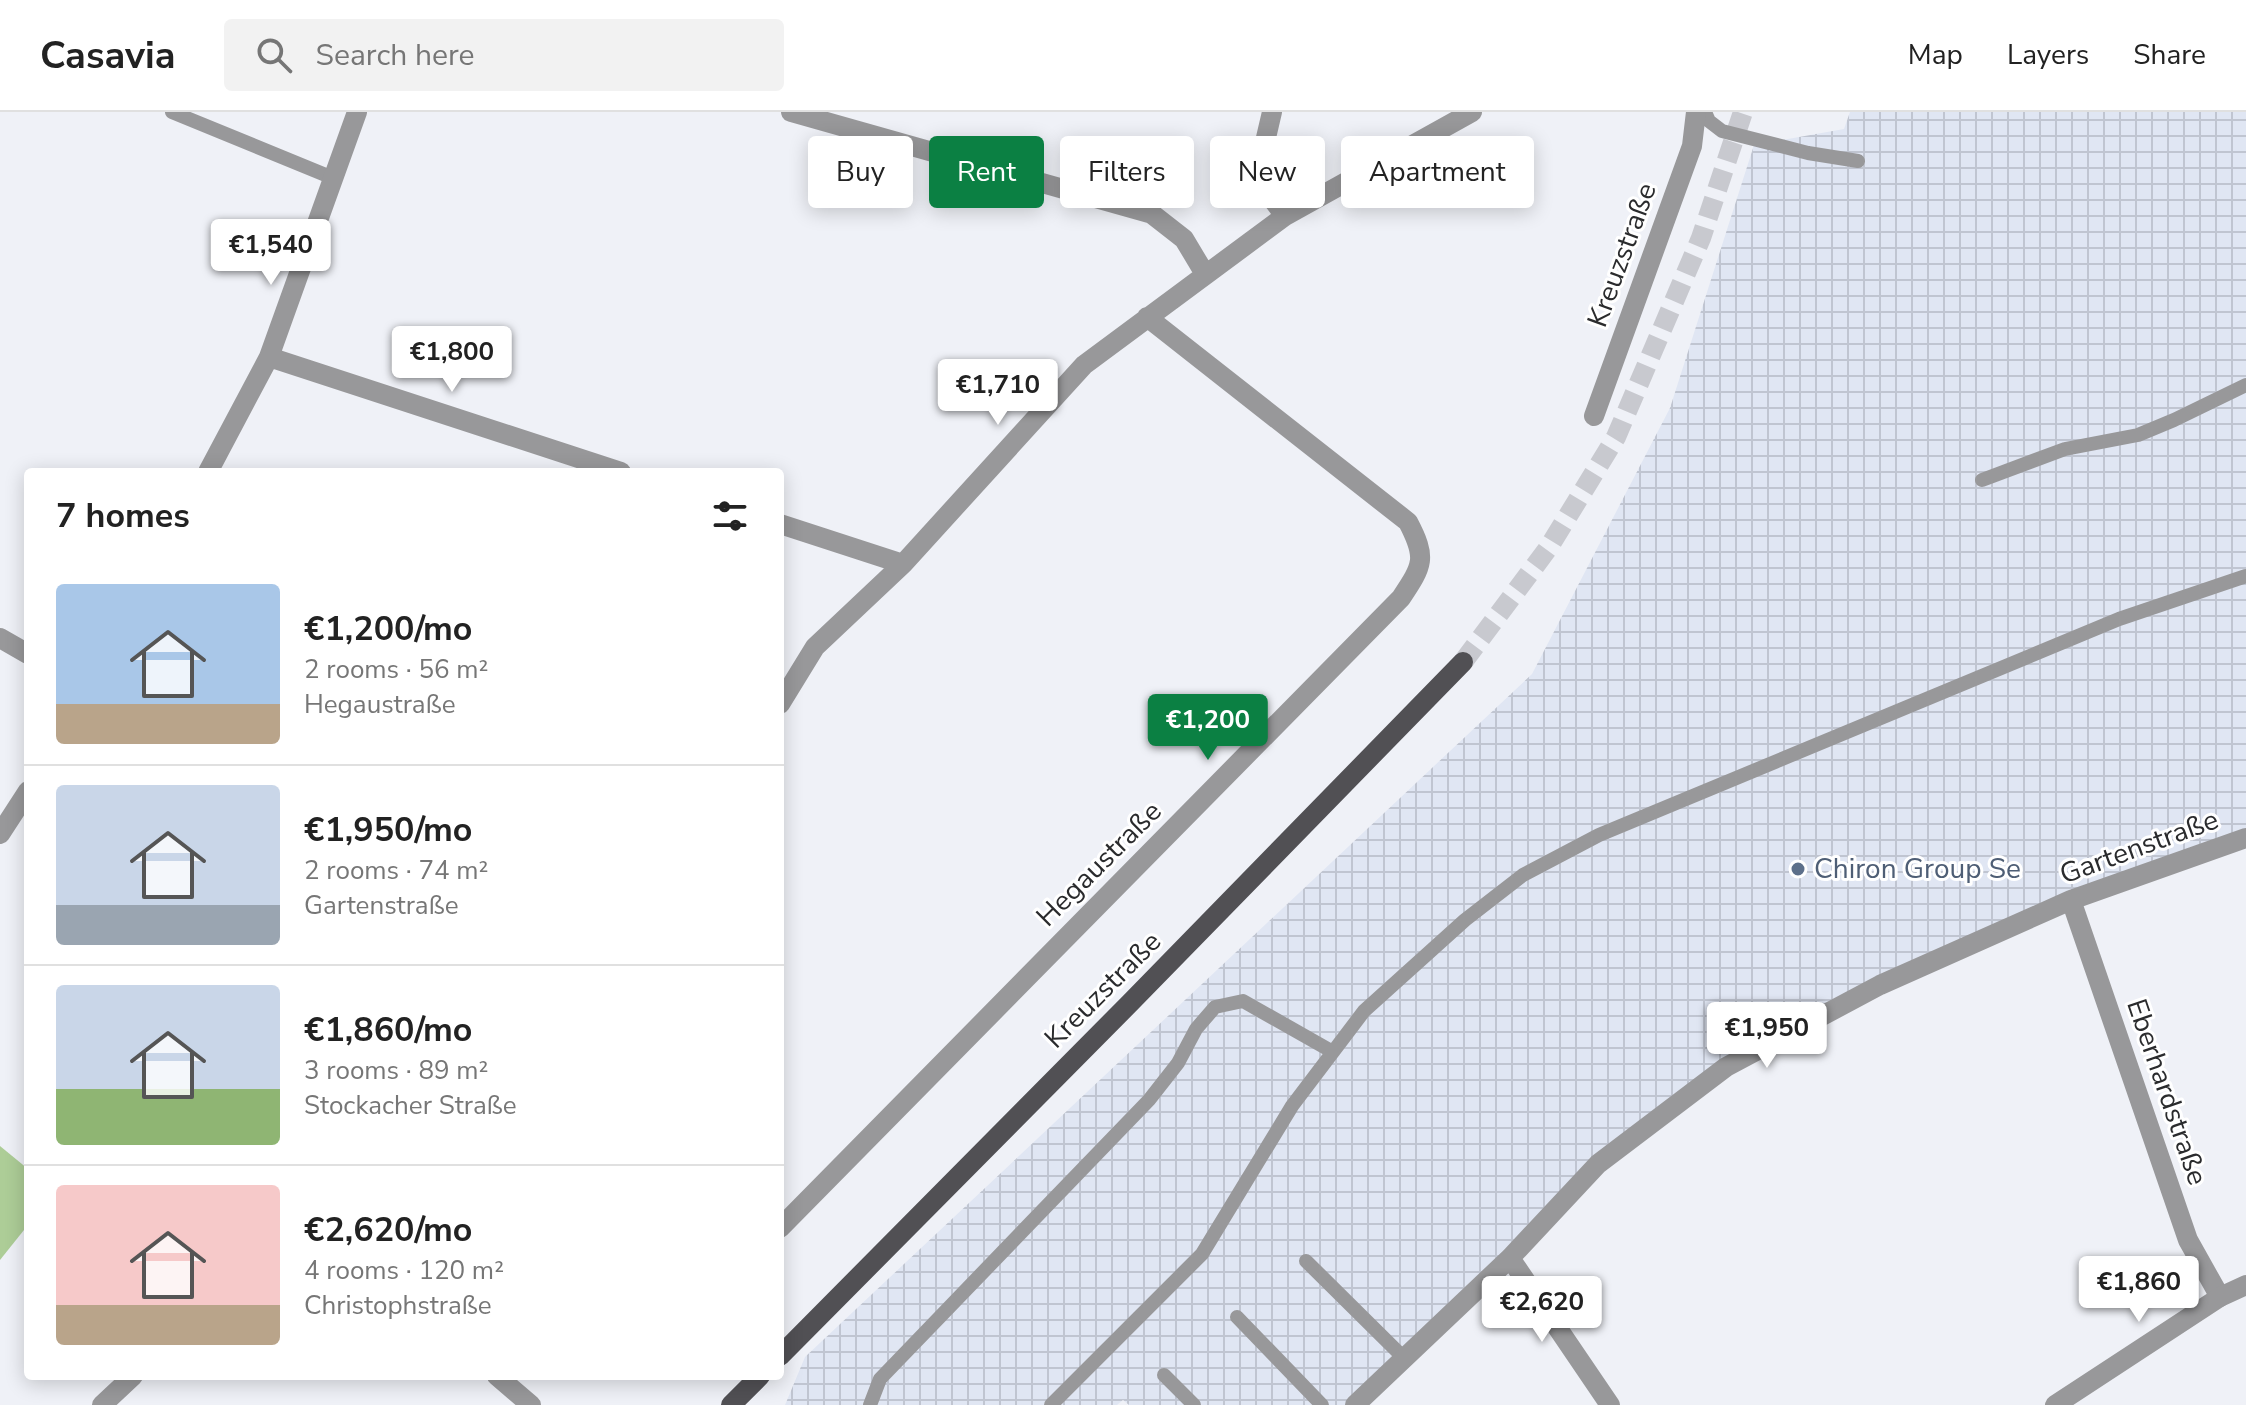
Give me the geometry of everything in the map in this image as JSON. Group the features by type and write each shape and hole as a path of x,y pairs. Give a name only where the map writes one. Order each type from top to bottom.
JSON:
{"main road":[{"name":"Kreuzstraße","path":"784,1352 1463,662"},
{"path":"736,1403 756,1380"}],"street":[{"path":"210,468 269,357 357,112"},
{"path":"791,112 1152,214 1184,239 1205,274"},
{"path":"1272,112 1265,142 1264,188 1285,216"},
{"path":"784,697 815,647 903,564 1084,365 1285,216 1472,112"},
{"name":"Kreuzstraße","path":"1594,416 1692,146 1696,112"},
{"name":"Hegaustraße","path":"784,1224 1401,598 1419,571 1420,545 1408,522 1147,317"},
{"path":"269,357 609,468"},
{"path":"784,525 903,564"},
{"path":"0,638 24,652"},
{"path":"0,834 24,797"},
{"name":"Gartenstraße","path":"1355,1405 1510,1258 1598,1164 1726,1067 1880,985 2071,900 2246,838"},
{"name":"Eberhardstraße","path":"2071,900 2188,1240 2220,1297"},
{"path":"1510,1258 1610,1405"},
{"path":"2055,1405 2220,1297 2246,1285"},
{"path":"102,1405 129,1380"},
{"path":"502,1380 531,1405"}],"lane":[{"path":"172,112 333,178"},
{"path":"1705,112 1709,121 1722,131 1808,153 1858,161"},
{"path":"1982,480 2065,449 2138,435 2246,385"},
{"path":"1051,1405 1202,1254 1292,1106 1364,1011 1465,920 1523,875 1599,835 2119,619 2246,576"},
{"path":"870,1405 880,1379 1149,1100 1178,1063 1196,1029 1215,1007 1243,1001 1333,1052"},
{"path":"1306,1261 1404,1358"},
{"path":"1237,1317 1322,1405"},
{"path":"1164,1375 1194,1405"}],"shaded area":[{"path":"1850,112 2246,112 2246,838 2072,899 1721,1065 1599,1169 1351,1405 1129,1405 1123,1400 1117,1405 785,1405 805,1357 1532,674 1670,408 1754,145 1844,129"}],"green space":[{"path":"0,1146 24,1166 24,1230 0,1260"}],"tunnel":[{"path":"1463,662 1549,547 1616,437 1701,238 1743,112"}],"place":[{"name":"Chiron Group Se","path":"1798,869"}]}
